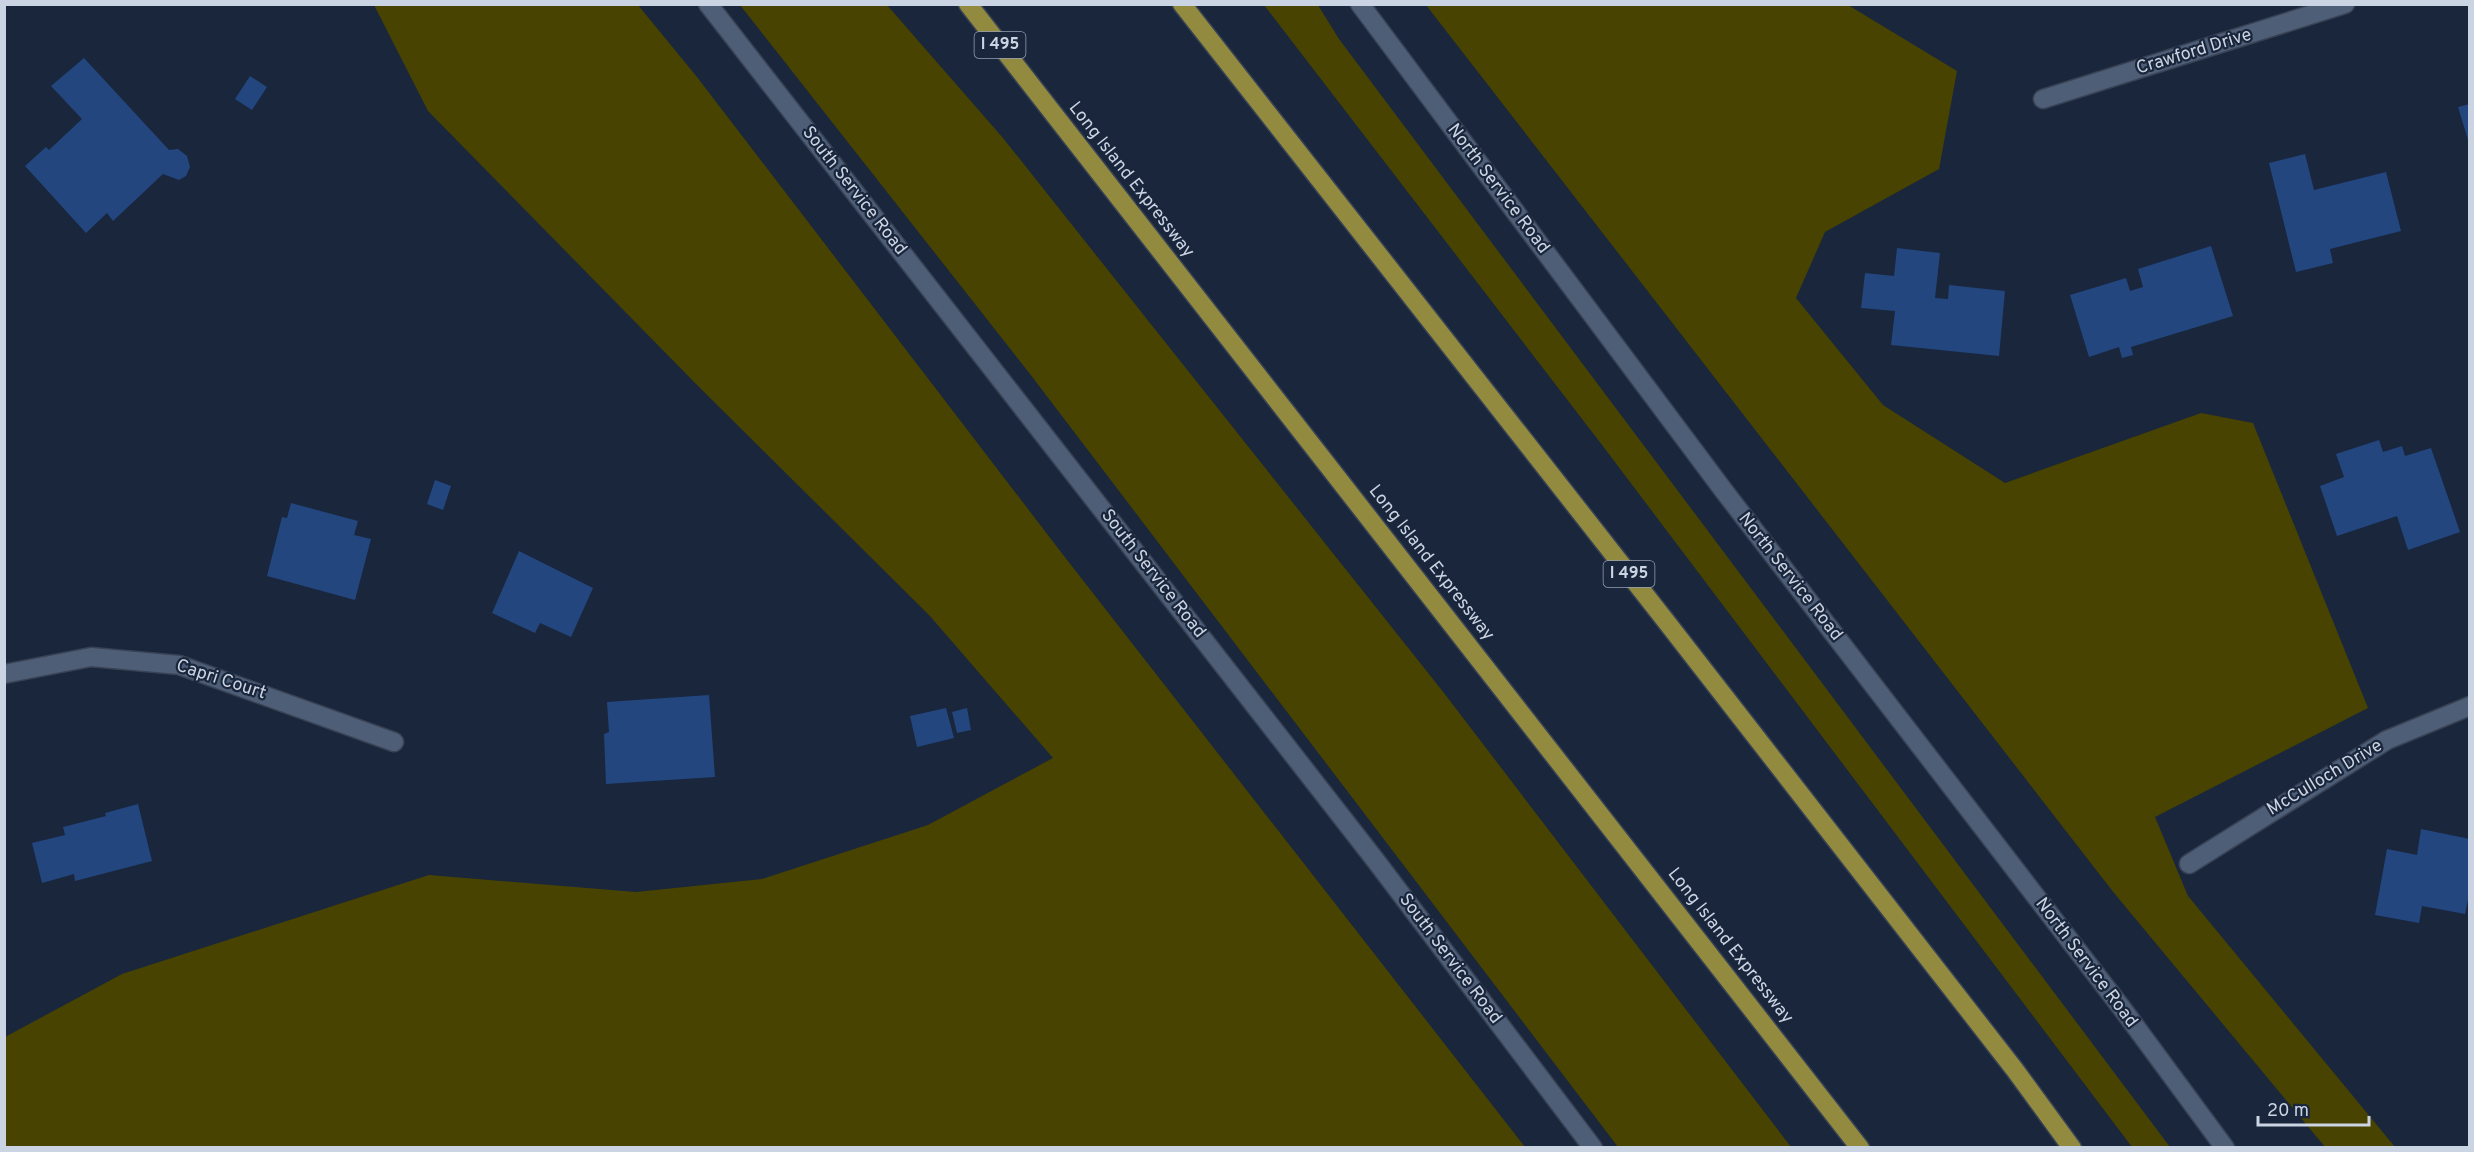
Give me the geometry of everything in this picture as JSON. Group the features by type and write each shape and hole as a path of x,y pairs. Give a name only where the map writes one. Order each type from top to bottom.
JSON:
{"highway":[{"name":"Long Island Expressway","path":"968,4 1860,1148"},
{"name":"I 495","path":"1182,4 1694,657 2015,1070 2072,1148"}],"main road":[{"name":"South Service Road","path":"708,4 1376,861 1593,1148"},
{"name":"North Service Road","path":"1359,4 1724,491 2124,1011 2225,1148"},
{"name":"Crawford Drive","path":"2043,99 2345,4"},
{"name":"Capri Court","path":"4,674 91,657 179,665 394,742"},
{"name":"McCulloch Drive","path":"2189,864 2386,740 2469,706"}],"shaded area":[{"path":"374,5 638,5 697,77 1064,556 1525,1147 5,1147 5,1037 122,974 429,875 636,892 762,879 928,825 1053,758 929,615 699,387 428,111"},
{"path":"740,5 887,5 1003,138 1444,693 1791,1147 1618,1147 1030,374"},
{"path":"1264,5 1318,5 1339,39 2170,1147 2132,1147 1599,441"},
{"path":"1426,5 1848,5 1957,71 1939,169 1825,232 1796,298 1883,405 2005,483 2201,413 2253,423 2368,708 2155,817 2188,896 2395,1147 2325,1147 2114,893"}],"building":[{"path":"84,58 169,150 178,149 187,156 190,167 186,176 179,180 163,174 113,221 107,213 86,233 25,166 46,147 49,150 82,119 51,86"},
{"path":"250,76 267,87 252,110 235,99"},
{"path":"2470,104 2470,143 2469,143 2458,107"},
{"path":"2305,154 2314,190 2386,172 2401,231 2330,249 2333,263 2296,272 2269,163"},
{"path":"2211,246 2233,316 2131,347 2133,355 2122,358 2119,347 2089,357 2070,295 2126,278 2130,291 2143,287 2138,269"},
{"path":"1897,248 1940,253 1935,298 1948,299 1949,285 2005,291 1999,356 1891,345 1895,311 1861,308 1865,273 1894,276"},
{"path":"2379,440 2383,452 2402,446 2405,456 2431,448 2460,532 2408,550 2397,516 2337,536 2320,486 2344,477 2336,454"},
{"path":"435,480 451,486 443,510 427,504"},
{"path":"291,503 358,521 354,535 371,539 355,600 267,576 282,517 287,518"},
{"path":"519,551 593,588 571,637 540,623 535,633 492,613"},
{"path":"709,695 715,777 606,784 604,734 609,732 607,702"},
{"path":"946,708 954,738 917,747 910,716"},
{"path":"967,708 971,730 957,733 952,712"},
{"path":"138,804 152,861 75,881 74,874 42,883 32,843 65,835 63,827 106,816 105,813"},
{"path":"2421,829 2470,839 2470,890 2465,914 2422,906 2419,923 2375,915 2387,849 2417,855"}]}
